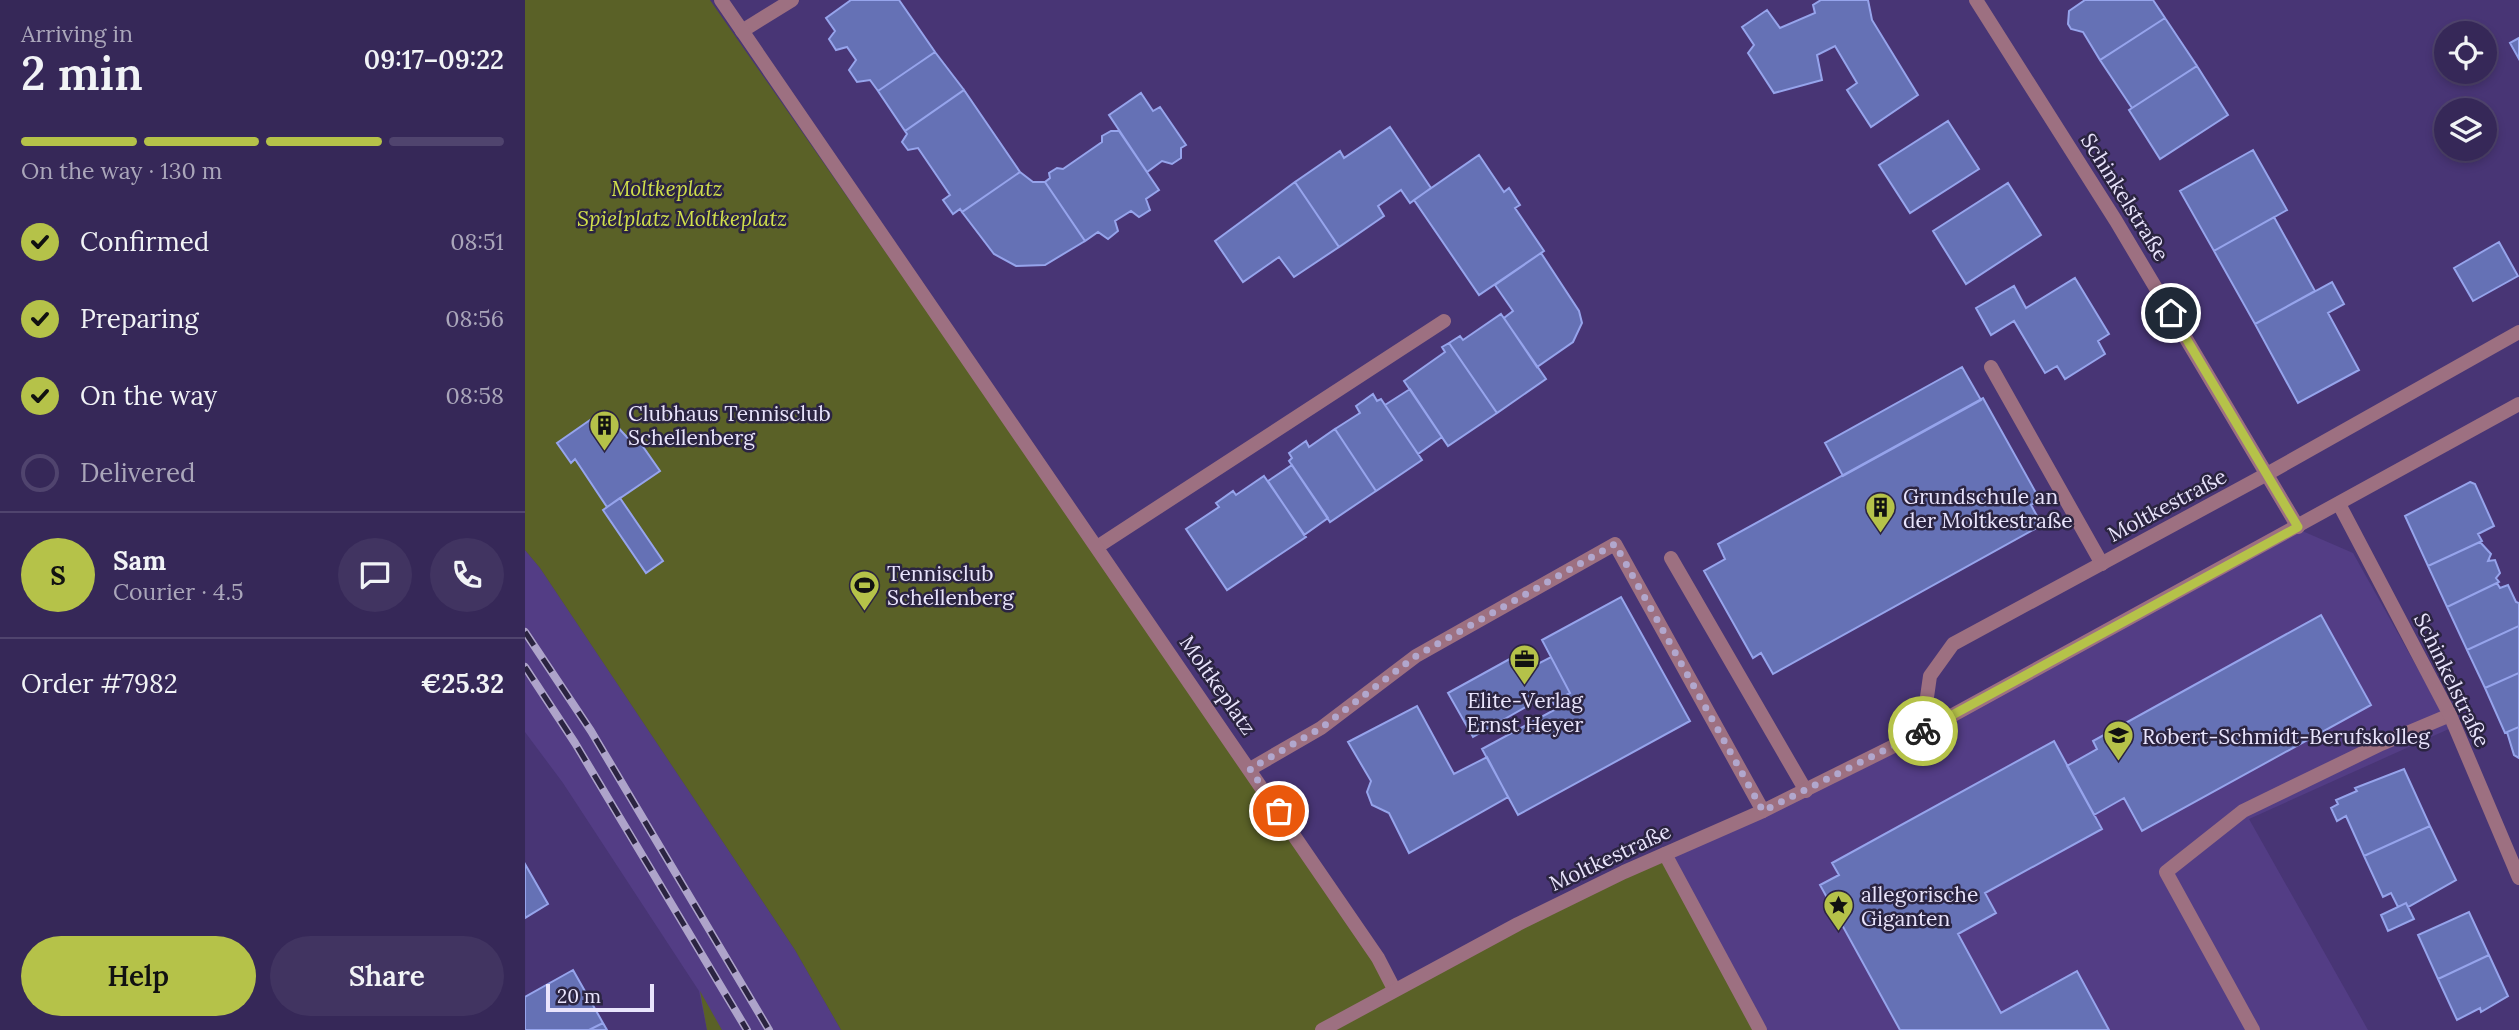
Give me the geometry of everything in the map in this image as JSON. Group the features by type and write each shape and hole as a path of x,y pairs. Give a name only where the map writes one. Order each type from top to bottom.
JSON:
{"street":[{"name":"Moltkeplatz","path":"721,0 1250,769 1378,958 1394,989"},
{"path":"742,31 792,0"},
{"name":"Schinkelstraße","path":"1976,0 2116,221 2298,527"},
{"path":"1097,547 1444,321"},
{"name":"Moltkestraße","path":"1921,732 1930,677 1954,643 2267,474 2519,332"},
{"path":"1991,367 2102,564"},
{"name":"Moltkestraße","path":"1322,1030 1518,924 1665,853 1763,811 1921,732 2519,404"},
{"name":"Schinkelstraße","path":"2339,504 2449,715 2519,878"},
{"path":"1250,769 1321,728 1416,656 1615,544 1763,811"},
{"path":"1671,558 1806,790"},
{"path":"2253,1030 2166,872 2243,811 2381,744 2449,715"},
{"path":"1665,853 1760,1030"}],"shaded area":[{"name":"Robert-Schmidt-Berufskolleg","path":"2300,530 2353,553 2451,728 2249,819 2368,1030 1763,1030 1669,855"},
{"path":"525,550 540,568 795,950 841,1030 707,1030 699,991 563,783 525,732"}],"green space":[{"name":"Spielplatz Moltkeplatz","path":"525,0 710,0 1092,548 1392,989 1320,1030 841,1030 795,950 540,568 525,550"},
{"path":"1664,857 1757,1030 1327,1030 1413,982"},
{"path":"700,991 722,1030 707,1030"}],"building":[{"path":"851,0 899,0 935,52 878,91 870,80 857,82 849,70 856,60 847,47 836,50 829,39 835,31 826,18"},
{"path":"1821,0 1868,0 1872,20 1918,95 1871,127 1847,90 1857,83 1835,46 1817,55 1822,80 1774,93 1748,53 1754,45 1742,27 1767,10 1780,28 1815,13 1813,5"},
{"path":"2085,0 2153,0 2165,18 2100,60 2083,32 2071,29 2068,24 2069,11"},
{"path":"2165,18 2197,66 2132,108 2100,60"},
{"path":"2519,38 2519,59 2510,43"},
{"path":"935,52 964,90 905,131 878,91"},
{"path":"2197,66 2228,115 2160,159 2129,110"},
{"path":"964,90 1020,172 962,212 960,209 953,214 943,200 950,195 918,148 908,150 902,142 907,134 905,131"},
{"path":"1141,93 1153,111 1160,107 1186,145 1181,148 1181,158 1172,164 1162,161 1147,172 1109,115"},
{"path":"1948,121 1979,169 1910,213 1879,165"},
{"path":"1390,127 1431,188 1410,203 1401,190 1378,206 1384,216 1339,247 1295,182 1340,151 1344,158"},
{"path":"1111,131 1119,131 1159,190 1146,199 1150,210 1139,217 1131,211 1115,221 1118,231 1108,239 1098,232 1085,241 1045,182 1050,178 1049,173 1057,168 1063,169 1102,142 1102,136"},
{"path":"2253,150 2287,210 2214,251 2180,191"},
{"path":"1479,155 1504,192 1509,188 1520,205 1515,208 1544,251 1479,295 1414,200"},
{"path":"1020,172 1033,182 1045,182 1085,241 1045,265 1016,266 994,254 962,212"},
{"path":"1295,182 1339,247 1294,277 1279,257 1243,282 1215,241"},
{"path":"2008,183 2041,235 1966,284 1933,231"},
{"path":"2274,217 2315,291 2255,324 2214,251"},
{"path":"2499,242 2518,276 2473,301 2454,268"},
{"path":"1541,253 1579,311 1582,323 1573,342 1537,367 1504,318 1513,311 1495,285"},
{"path":"2075,278 2109,334 2098,341 2105,354 2065,379 2057,366 2045,373 2014,321 1991,335 1976,308 2014,286 2026,308"},
{"path":"2332,282 2344,304 2328,313 2359,370 2298,403 2255,324"},
{"path":"1501,314 1546,379 1497,413 1449,343 1460,336 1463,340"},
{"path":"1449,343 1497,413 1448,446 1404,381 1445,352 1442,347"},
{"path":"1962,367 1981,400 1843,476 1825,443"},
{"path":"1410,389 1442,437 1418,454 1385,405"},
{"path":"1373,394 1377,401 1381,399 1422,460 1376,491 1335,429 1360,413 1356,406"},
{"name":"Grundschule an der Moltkestraße","path":"1983,398 2040,500 2031,505 2042,525 1773,674 1761,653 1753,658 1704,571 1725,559 1718,544"},
{"name":"Clubhaus Tennisclub Schellenberg","path":"603,411 635,446 639,441 660,471 607,507 575,459 571,463 557,443"},
{"path":"1335,429 1376,491 1330,522 1289,461 1292,458 1289,453 1306,441 1309,447"},
{"path":"1292,465 1328,518 1304,535 1268,481"},
{"path":"1264,476 1306,537 1227,590 1186,529 1219,507 1216,503 1233,491 1236,495"},
{"path":"2470,482 2475,484 2494,526 2478,534 2482,541 2428,566 2405,516"},
{"path":"620,498 663,561 646,573 603,510"},
{"path":"2480,542 2491,554 2488,561 2495,560 2500,573 2496,578 2499,582 2447,607 2428,566"},
{"path":"2497,583 2500,588 2508,585 2519,603 2519,626 2467,650 2447,607"},
{"path":"1621,597 1690,721 1518,815 1482,749 1556,709 1553,702 1570,693 1542,640"},
{"name":"Robert-Schmidt-Berufskolleg","path":"2321,615 2371,705 2142,831 2124,798 2094,815 2067,766 2097,749 2093,741"},
{"path":"2519,626 2519,673 2485,688 2467,650"},
{"path":"1526,650 1534,666 1551,657 1570,693 1553,702 1547,695 1473,737 1448,693"},
{"path":"2519,673 2519,727 2505,733 2485,688"},
{"path":"1417,706 1454,774 1487,757 1508,797 1409,853 1389,813 1372,805 1367,792 1371,781 1348,742"},
{"path":"2519,727 2519,758 2514,755 2507,732"},
{"path":"2054,741 2102,829 1985,893 1996,913 1958,934 2001,1013 2077,971 2109,1030 1900,1030 1820,885 1839,875 1832,863"},
{"path":"2404,769 2430,826 2364,856 2346,816 2337,821 2331,808 2338,804 2336,800 2357,791 2355,788"},
{"path":"2430,826 2456,880 2408,907 2406,903 2398,907 2391,893 2383,897 2364,856"},
{"path":"525,864 548,904 525,918"},
{"path":"2406,903 2414,919 2388,931 2381,915"},
{"path":"2469,912 2489,955 2438,979 2418,935"},
{"path":"2489,955 2508,996 2481,1012 2480,1008 2457,1020 2438,979"},
{"path":"573,970 603,1023 589,1030 525,1030 525,997"},
{"path":"603,1023 607,1030 589,1030"}],"railway":[{"path":"525,632 591,731 769,1030"},
{"path":"525,667 575,743 747,1030"}],"way so far":[{"path":"1279,811 1250,769 1321,728 1416,656 1615,544 1763,811 1923,731"}],"place":[{"name":"Clubhaus Tennisclub Schellenberg","path":"605,452"},
{"name":"Grundschule an der Moltkestraße","path":"1880,535"},
{"name":"Tennisclub Schellenberg","path":"864,612"},
{"name":"Elite-Verlag Ernst Heyer","path":"1525,687"},
{"name":"Robert-Schmidt-Berufskolleg","path":"2119,763"},
{"name":"allegorische Giganten","path":"1838,933"}],"route":[{"path":"1923,731 2298,527 2171,313"}]}
